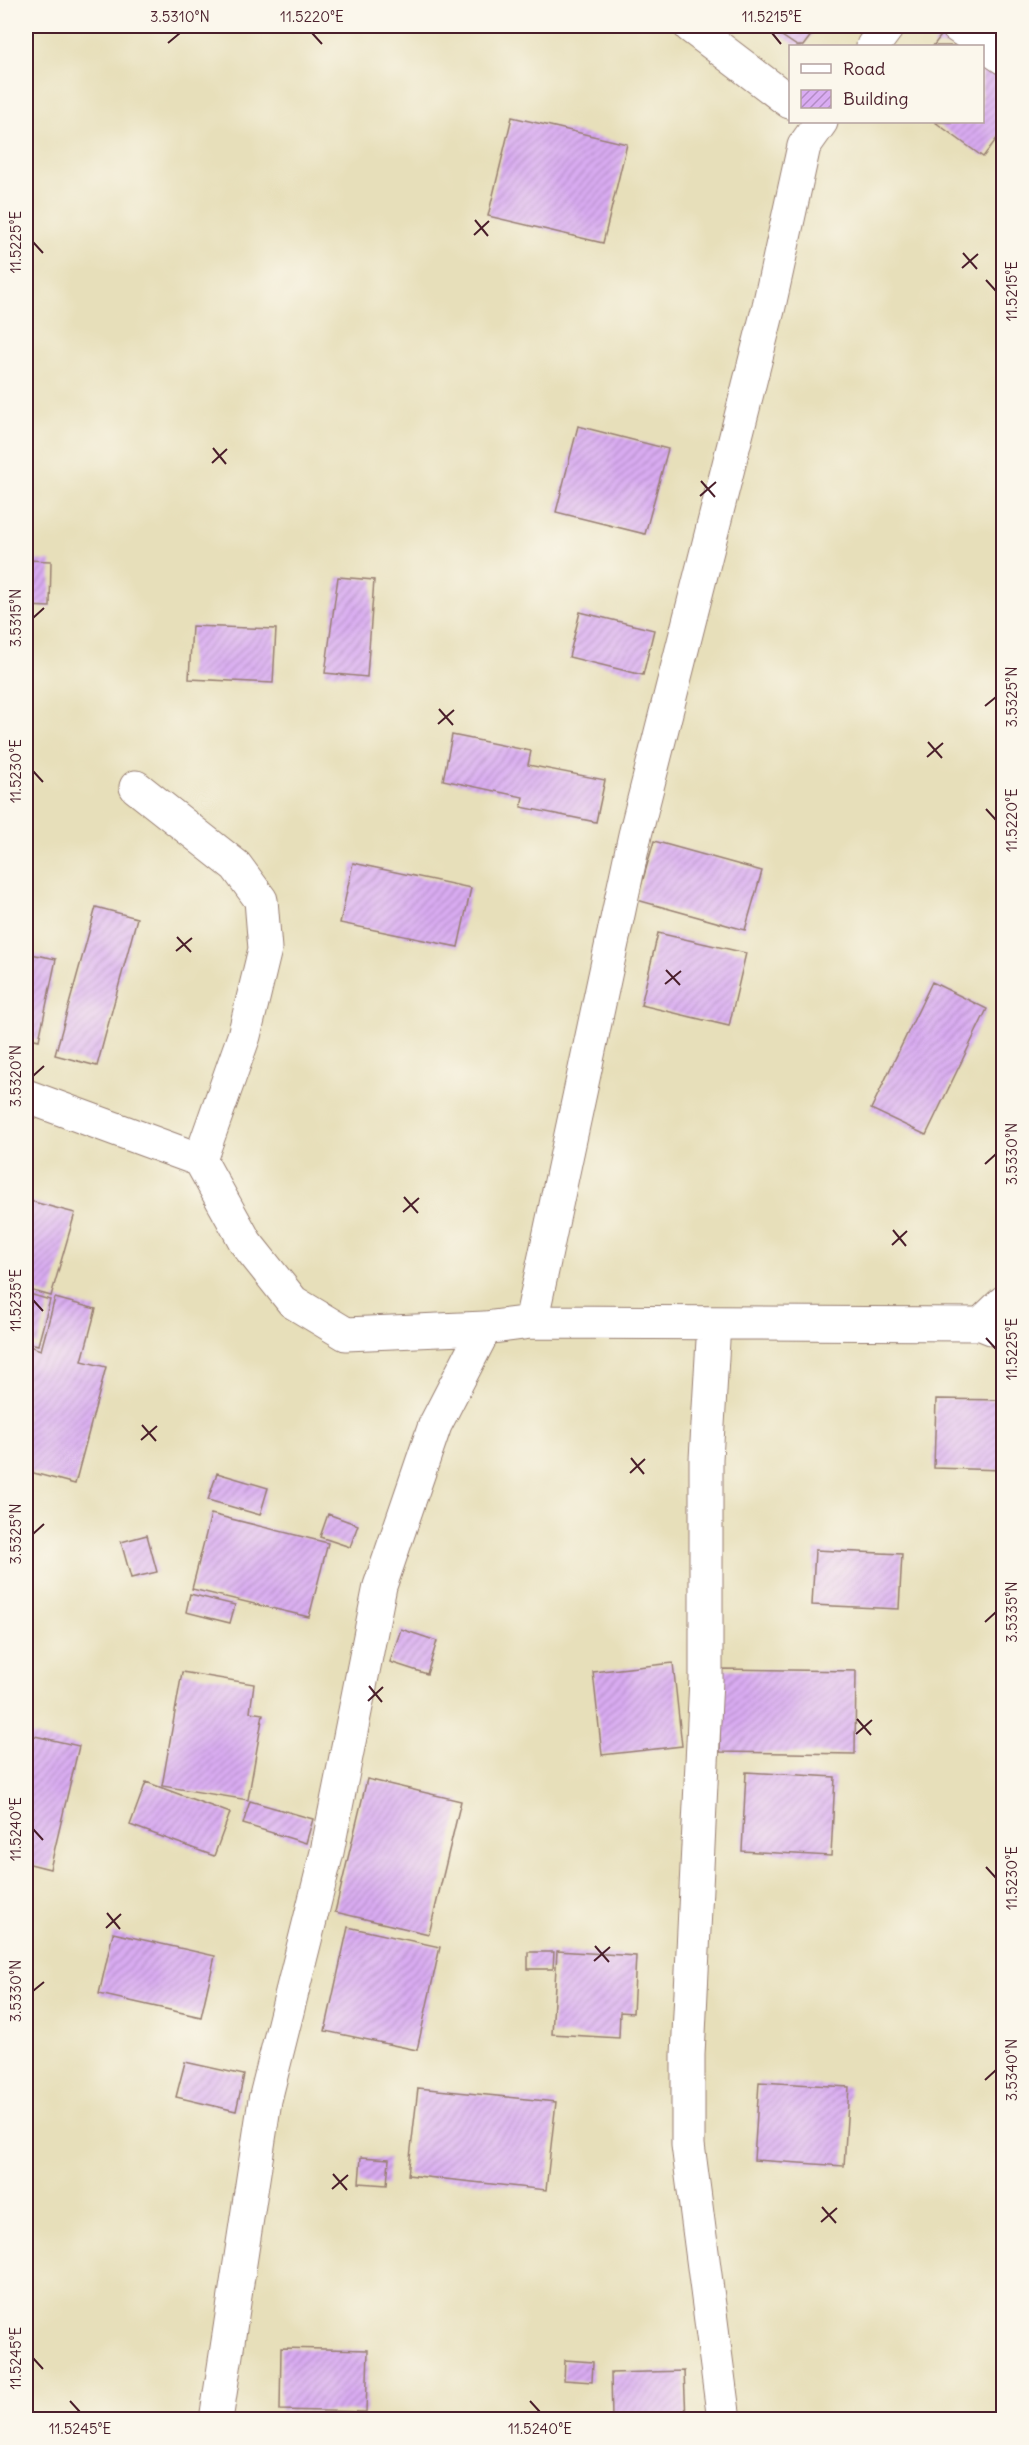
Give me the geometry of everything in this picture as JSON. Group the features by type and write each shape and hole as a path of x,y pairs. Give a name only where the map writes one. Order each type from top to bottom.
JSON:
{"street":[{"path":"690,26 789,101"},
{"path":"874,45 888,26"},
{"path":"957,26 1004,58"},
{"path":"531,1322 635,835 769,306 807,130"},
{"path":"136,787 236,866 261,900 265,949 244,1036 200,1160"},
{"path":"26,1096 200,1160 246,1243 293,1302 346,1334 485,1328 531,1322 996,1320"},
{"path":"714,1323 706,1459 706,1679 688,2055 688,2145 724,2420"},
{"path":"216,2420 265,2100 327,1852 380,1586 435,1425 485,1328"}],"building":[{"path":"767,26 818,26 804,45 796,45"},
{"path":"943,33 960,45 934,45"},
{"path":"984,64 1004,78 1004,129 983,157 936,123 984,123"},
{"path":"512,117 627,144 603,243 488,216"},
{"path":"578,426 668,449 645,534 556,512"},
{"path":"26,560 51,561 50,607 26,606"},
{"path":"338,577 374,580 367,677 325,673"},
{"path":"580,612 654,630 643,675 569,657"},
{"path":"192,626 276,629 273,683 189,679"},
{"path":"452,735 531,751 528,765 605,780 596,822 521,807 523,797 443,780"},
{"path":"654,841 762,871 745,930 637,900"},
{"path":"353,863 471,888 458,947 340,923"},
{"path":"96,907 137,918 97,1066 55,1055"},
{"path":"658,933 746,953 729,1026 641,1005"},
{"path":"26,953 56,959 39,1040 26,1037"},
{"path":"932,982 987,1009 926,1135 871,1109"},
{"path":"26,1200 75,1213 51,1296 26,1289"},
{"path":"26,1293 50,1300 38,1345 26,1342"},
{"path":"55,1298 96,1309 82,1361 106,1367 75,1484 26,1471 26,1345 41,1350"},
{"path":"936,1399 1004,1400 1004,1470 934,1468"},
{"path":"217,1473 268,1488 260,1515 208,1500"},
{"path":"211,1514 328,1543 309,1617 192,1589"},
{"path":"328,1514 358,1525 350,1547 320,1537"},
{"path":"147,1535 157,1572 131,1578 121,1542"},
{"path":"815,1550 902,1554 899,1609 812,1605"},
{"path":"190,1594 235,1605 230,1623 186,1612"},
{"path":"401,1629 437,1641 427,1674 390,1662"},
{"path":"673,1663 682,1746 602,1755 593,1672"},
{"path":"721,1669 856,1671 855,1754 720,1752"},
{"path":"182,1672 254,1684 250,1712 263,1714 248,1800 162,1786"},
{"path":"26,1734 79,1746 50,1869 26,1863"},
{"path":"746,1772 835,1777 831,1856 742,1851"},
{"path":"367,1779 461,1801 429,1934 335,1912"},
{"path":"146,1782 230,1813 214,1856 130,1825"},
{"path":"250,1801 313,1819 306,1843 243,1824"},
{"path":"348,1927 440,1947 417,2050 325,2031"},
{"path":"113,1933 215,1956 201,2017 99,1994"},
{"path":"557,1951 636,1956 633,2013 620,2012 619,2038 552,2034"},
{"path":"528,1952 554,1952 553,1969 528,1969"},
{"path":"185,2062 244,2075 236,2111 176,2097"},
{"path":"759,2082 849,2087 844,2166 754,2160"},
{"path":"418,2088 556,2102 546,2190 408,2175"},
{"path":"361,2157 389,2159 387,2185 359,2183"},
{"path":"281,2348 368,2350 366,2412 280,2410"},
{"path":"565,2360 593,2362 592,2382 564,2380"},
{"path":"684,2371 686,2420 612,2420 611,2373"}]}
